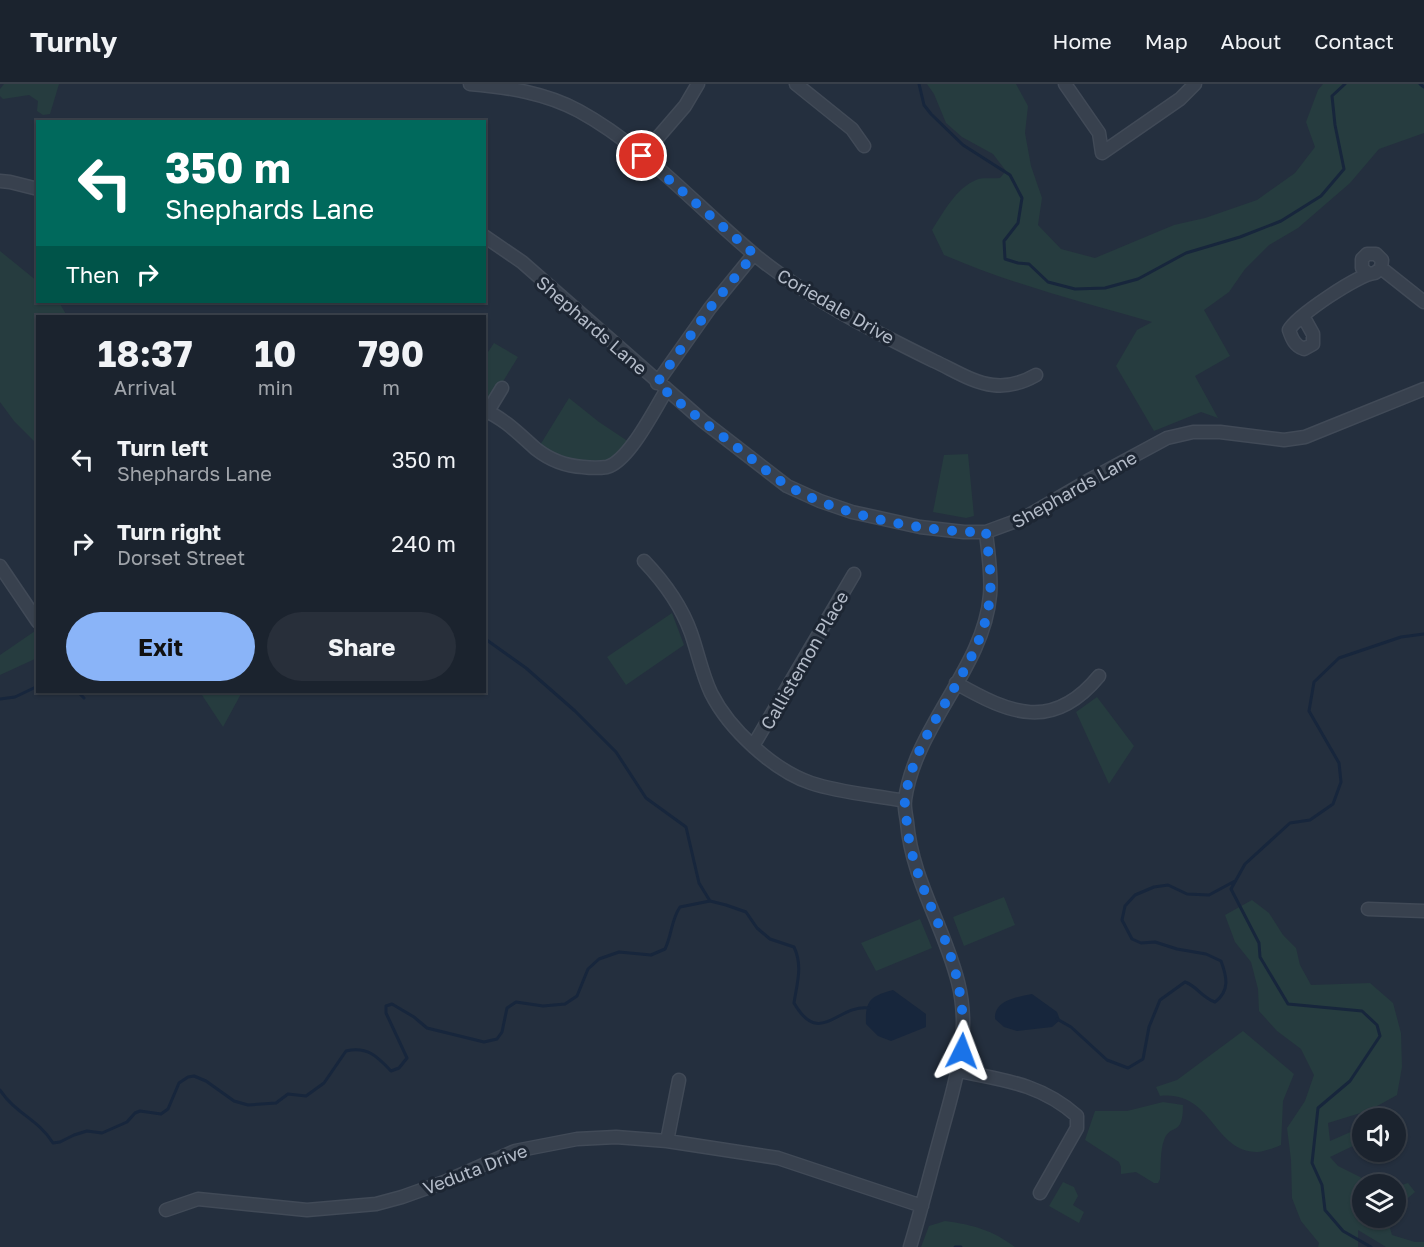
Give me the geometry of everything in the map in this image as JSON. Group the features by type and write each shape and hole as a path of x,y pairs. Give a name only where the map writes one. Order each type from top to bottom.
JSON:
{"street":[{"name":"Coriedale Drive","path":"470,84 531,92 578,110 612,131 754,254 782,275 912,350 961,374 992,385 1018,385 1036,375"},
{"path":"642,156 685,106 698,84"},
{"path":"796,84 852,129 864,146"},
{"path":"1065,84 1099,133 1102,153 1180,99 1195,84"},
{"path":"0,181 36,188"},
{"name":"Shephards Lane","path":"486,237 522,262 662,387 787,486 852,512 920,527 986,532 1024,518 1167,438 1202,432 1284,440 1305,437 1424,389"},
{"path":"502,388 486,410 518,432 537,450 551,459 576,467 606,467 614,464 628,451 662,387 710,308 754,254"},
{"path":"1303,316 1367,273 1375,273 1381,268 1382,260 1376,254 1367,254 1362,260 1362,268 1367,273"},
{"path":"1381,268 1424,302"},
{"path":"910,1247 959,1071 964,1031 958,984 943,936 912,858 905,801 919,753 974,651 990,596 986,532"},
{"path":"644,561 664,582 679,607 691,633 711,693 727,719 753,746 778,766 810,783 905,801"},
{"path":"0,566 36,619"},
{"name":"Callistemon Place","path":"753,746 854,574"},
{"path":"956,683 988,701 1012,710 1032,712 1050,711 1069,703 1087,691 1099,676"},
{"path":"1368,909 1424,910"},
{"path":"959,1071 1021,1083 1062,1102 1077,1116 1077,1128 1040,1192"},
{"path":"667,1140 679,1080"},
{"name":"Veduta Drive","path":"166,1210 198,1199 307,1210 351,1207 402,1197 515,1151 577,1140 616,1137 667,1140 778,1158 922,1206"}],"green space":[{"path":"4,84 59,84 50,114 43,115 37,111 38,101 29,95 3,99 0,96 0,89"},
{"path":"927,84 1016,84 1028,106 1025,133 1031,166 1042,198 1038,225 1061,249 1095,258 1174,225 1205,218 1257,200 1295,173 1315,147 1306,122 1318,90 1323,84 1424,84 1424,133 1379,149 1350,183 1298,228 1269,245 1245,269 1229,292 1204,310 1230,356 1195,376 1218,418 1201,412 1154,431 1116,366 1137,330 1152,322 1021,284 944,255 932,230 951,202 962,189 976,180 1000,178 1006,171 993,154 962,137 946,123 934,94"},
{"path":"0,251 36,280 36,303 60,303 66,315 36,315 36,443 14,421 0,402"},
{"path":"494,343 518,357 488,406 486,405 486,355"},
{"path":"569,398 632,444 614,464 590,468 537,450"},
{"path":"968,454 974,516 966,518 933,512 944,455"},
{"path":"672,613 684,645 626,685 607,657"},
{"path":"35,631 36,658 0,675 0,655"},
{"path":"201,693 241,693 223,727"},
{"path":"1097,697 1134,746 1109,784 1076,712"},
{"path":"1004,897 1015,925 964,946 953,917"},
{"path":"1252,900 1269,913 1283,935 1296,948 1300,965 1311,985 1370,983 1393,1003 1401,1033 1402,1067 1397,1095 1374,1108 1352,1108 1352,1116 1328,1123 1330,1141 1352,1131 1352,1146 1330,1157 1338,1166 1354,1174 1352,1174 1352,1228 1390,1228 1392,1235 1415,1242 1424,1242 1424,1247 1386,1247 1358,1230 1358,1247 1318,1247 1319,1243 1301,1221 1292,1198 1287,1128 1305,1101 1314,1075 1301,1049 1277,1031 1259,1011 1258,989 1251,962 1235,942 1225,915"},
{"path":"920,919 932,948 876,971 861,943"},
{"path":"1243,1031 1294,1074 1283,1101 1281,1145 1258,1152 1243,1150 1231,1143 1191,1102 1178,1097 1160,1096 1156,1087 1177,1080"},
{"path":"1163,1102 1183,1105 1179,1126 1164,1140 1158,1183 1136,1172 1121,1174 1119,1162 1085,1140 1095,1111 1127,1111"},
{"path":"1063,1182 1074,1187 1078,1196 1073,1205 1084,1212 1079,1223 1049,1206"},
{"path":"1408,1183 1415,1192 1406,1200 1406,1184"},
{"path":"945,1221 982,1229 1015,1247 921,1247 929,1226"}],"water":[{"path":"893,990 926,1014 926,1027 891,1041 878,1036 866,1024 866,1016 871,1000 879,994"},
{"path":"1032,994 1057,1012 1060,1020 1052,1027 1017,1031 1004,1027 995,1019 998,1008 1002,1004 1013,998"}],"waterway":[{"path":"919,84 924,105 931,114 963,145 1010,175 1022,198 1018,223 1004,241 1005,259 1029,264 1048,282 1075,289 1105,288 1138,279 1186,253 1240,237 1281,221 1321,196 1344,169 1332,96 1345,84"},
{"path":"1420,84 1424,87"},
{"path":"1371,1247 1343,1231 1325,1210 1322,1185 1312,1163 1318,1108 1350,1081 1380,1036 1377,1025 1362,1011 1288,1004 1260,957 1259,943 1231,889 1245,864 1290,823 1310,820 1333,804 1341,782 1339,763 1309,711 1314,682 1339,658 1401,637 1424,634"},
{"path":"486,639 526,668 575,711 616,752 646,798 686,827 699,883 710,901"},
{"path":"0,699 15,697 36,687"},
{"path":"79,693 84,698"},
{"path":"1057,1019 1071,1027 1107,1060 1128,1068 1143,1059 1149,1027 1160,1000 1185,982 1215,1002 1223,993 1226,978 1221,961 1206,954 1155,942 1141,943 1132,939 1122,920 1125,906 1135,895 1154,887 1168,885 1187,894 1209,895 1235,881"},
{"path":"0,1090 13,1105 41,1128 53,1143 87,1131 102,1133 127,1122 140,1111 161,1114 168,1109 179,1083 188,1077 194,1076 206,1081 234,1101 248,1105 276,1103 288,1094 306,1096 324,1083 346,1051 366,1051 391,1071 399,1068 407,1058 386,1013 386,1006 392,1004 427,1028 484,1042 497,1039 502,1032 507,1008 516,1002 543,1006 565,1004 577,996 588,969 599,959 619,952 651,955 665,949 680,907 710,901 746,912 757,928 770,939 794,947 799,968 794,1003 803,1016 812,1022 821,1023 858,1008 869,1008"},
{"path":"955,1247 961,1247"}],"route":[{"path":"642,156 754,254 710,308 657,383 787,486 820,501 852,512 920,527 986,532 990,596 984,621 974,651 919,753 905,801 912,858 918,878 943,936 958,984 964,1031 962,1051"}]}
